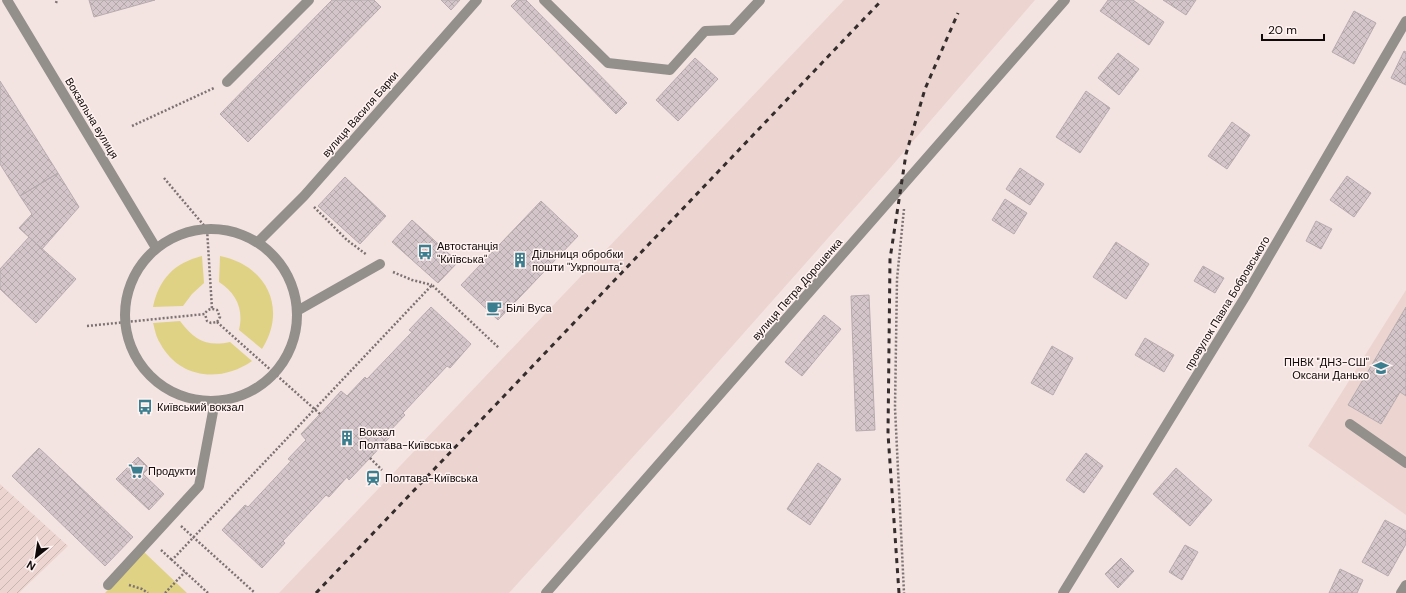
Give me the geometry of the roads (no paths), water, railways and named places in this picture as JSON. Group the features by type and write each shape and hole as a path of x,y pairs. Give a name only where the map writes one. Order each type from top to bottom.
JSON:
{"street":[{"name":"Вокзальна вулиця","path":"7,0 156,248"},
{"path":"227,82 309,0"},
{"name":"вулиця Василя Барки","path":"258,242 304,196 477,0"},
{"path":"544,0 608,62 670,70 705,31 732,30 760,0"},
{"name":"вулиця Петра Дорошенка","path":"546,593 1065,0"},
{"name":"провулок Павла Бобровського","path":"1063,593 1245,297 1406,21"},
{"path":"221,229 234,231 258,242 278,261 292,284 298,311 297,325 290,351 274,374 262,385 231,399 215,401 198,400 182,396 166,388 154,379 143,367 134,353 128,338 125,322 125,307 131,281 146,258 156,248 180,234 192,230 221,229"},
{"path":"298,311 380,264"},
{"path":"108,585 199,486 215,401"},
{"path":"1350,424 1406,463"},
{"path":"1401,593 1406,585"}],"railway":[{"path":"316,593 882,0"},
{"path":"899,593 888,434 890,259 906,154 925,89 958,13"}],"place":[{"name":"Автостанція \"Київська\"","path":"425,252"},
{"name":"Дільниця обробки пошти \"Укрпошта\"","path":"520,260"},
{"name":"Білі Вуса","path":"494,308"},
{"name":"ПНВК \"ДНЗ-СШ\" Оксани Данько","path":"1381,368"},
{"name":"Київський вокзал","path":"145,407"},
{"name":"Вокзал Полтава-Київська","path":"347,438"},
{"name":"Продукти","path":"136,471"},
{"name":"Полтава-Київська","path":"373,478"}]}
